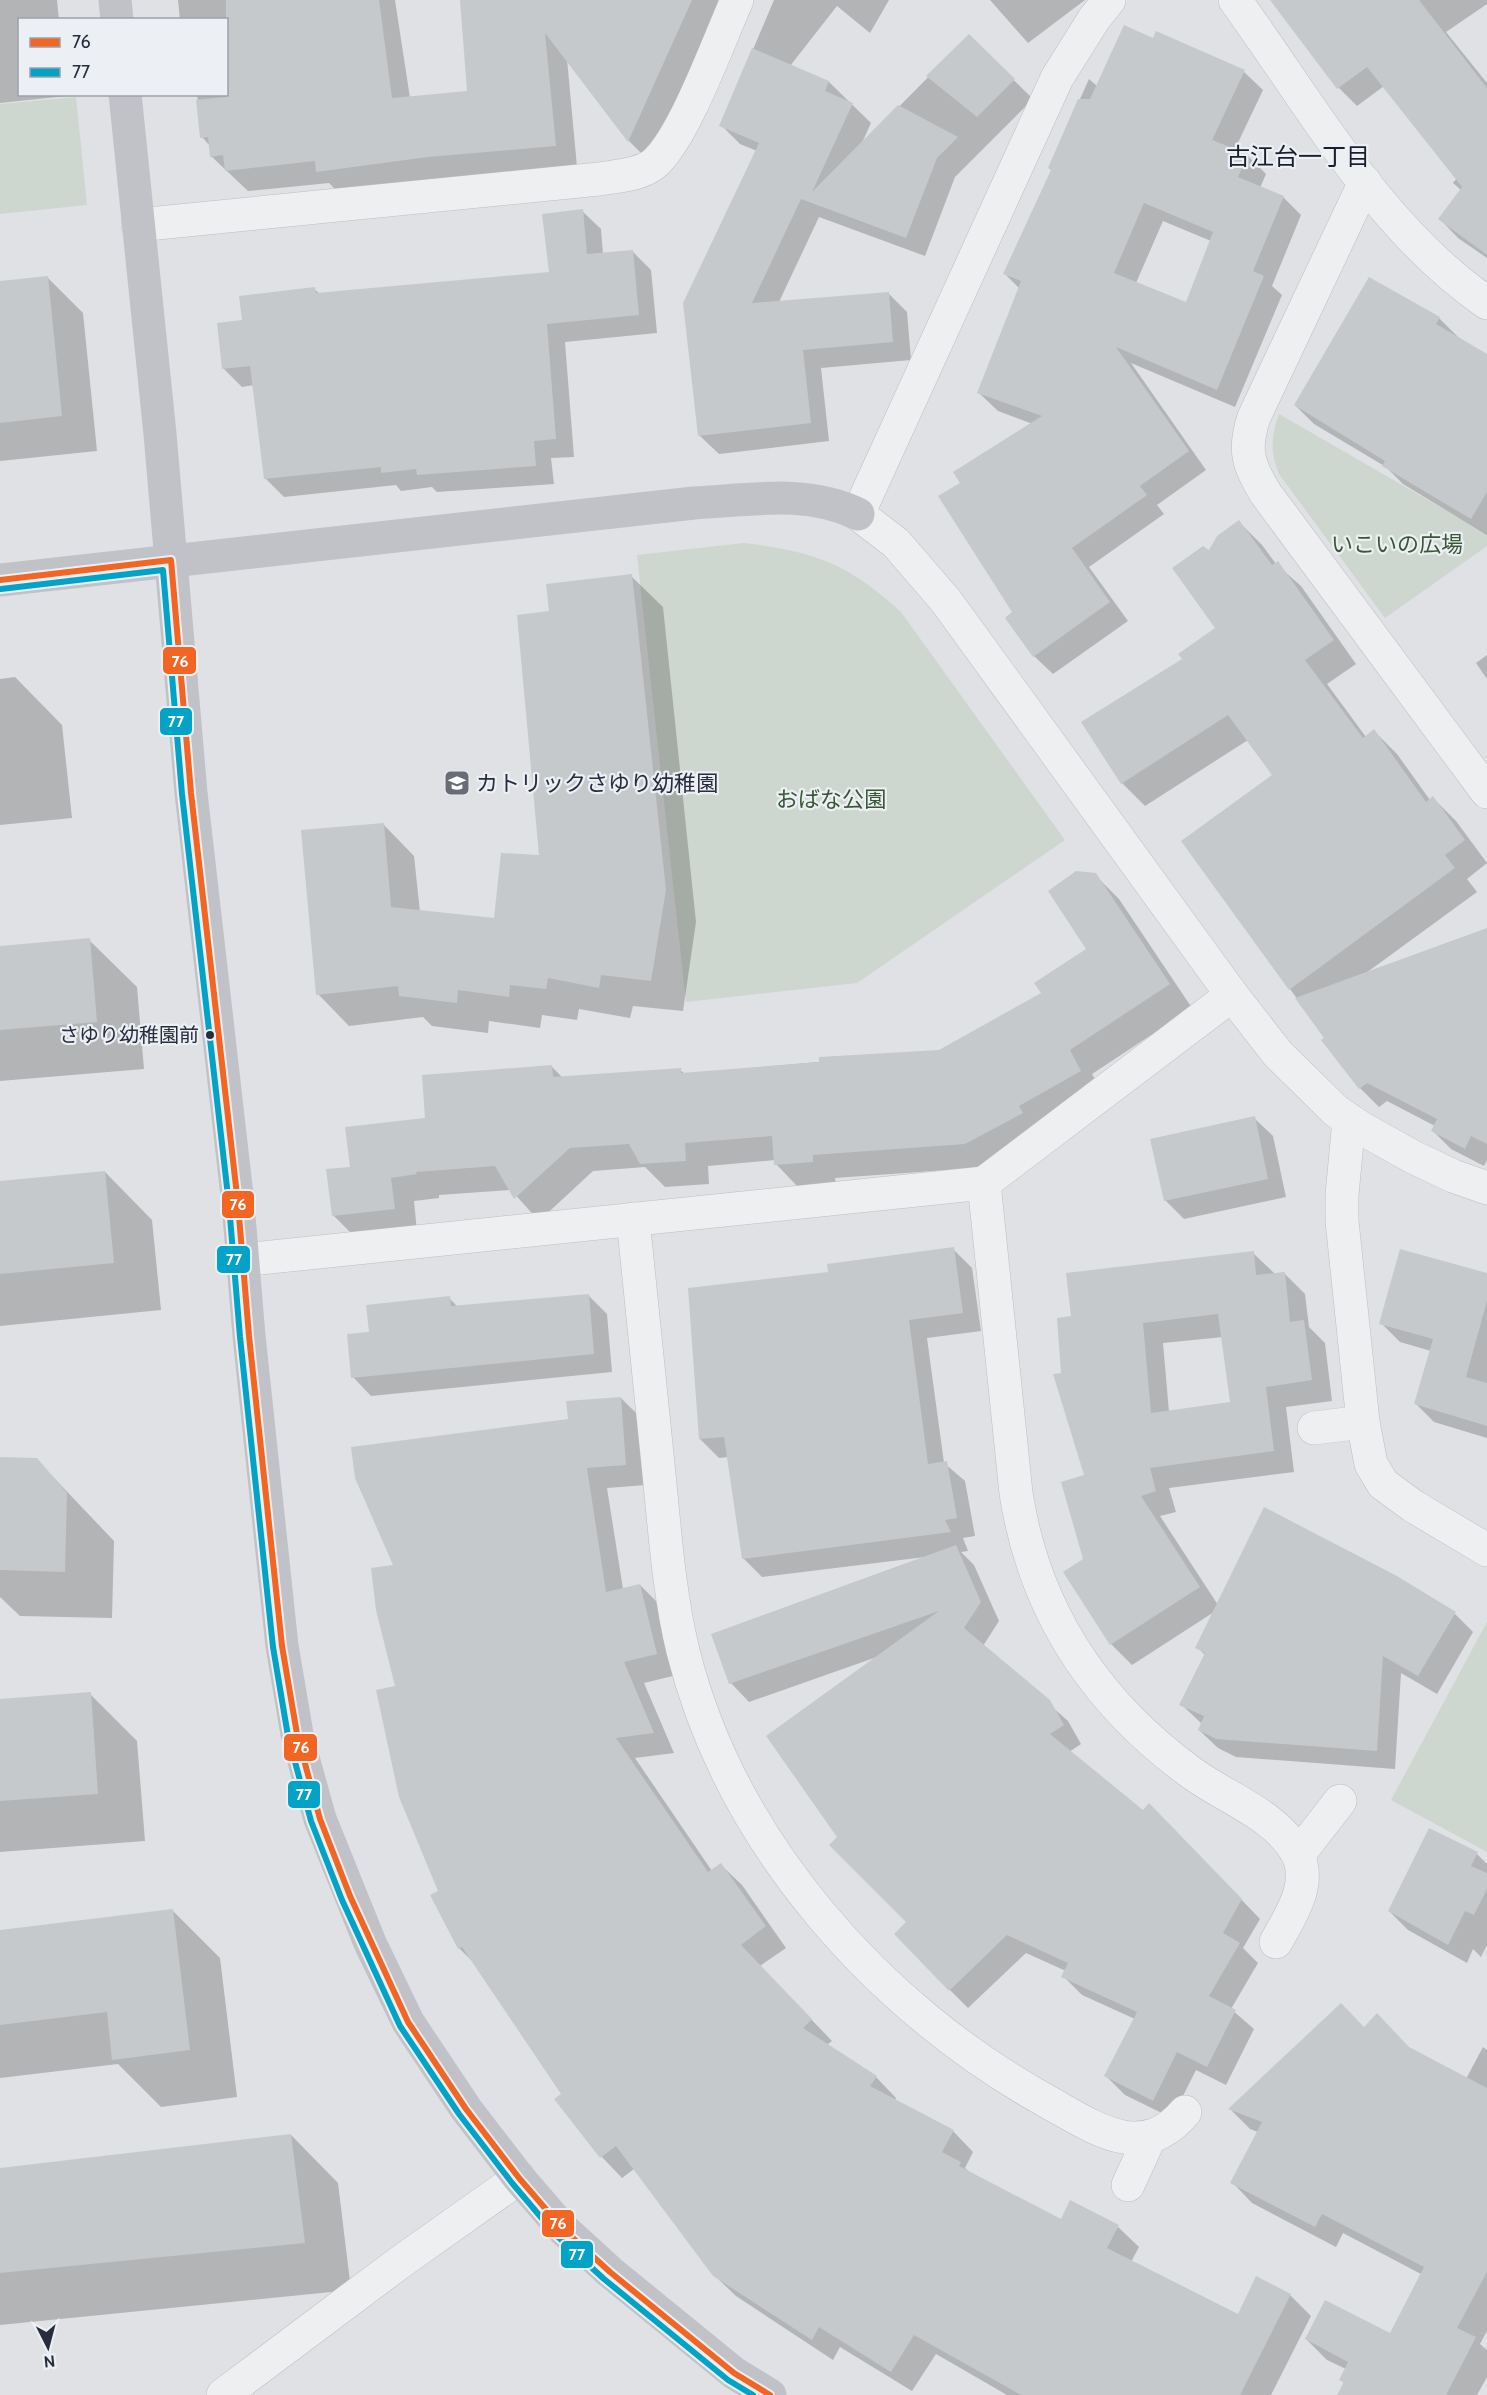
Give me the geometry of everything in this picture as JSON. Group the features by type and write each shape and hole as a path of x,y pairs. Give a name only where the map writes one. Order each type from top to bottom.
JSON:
{"street":[{"path":"115,0 117,18"},
{"path":"138,225 599,179 642,170 656,162 681,125 737,0"},
{"path":"858,514 1057,78 1094,19 1109,0"},
{"path":"1235,0 1365,182 1417,243 1444,269 1487,303"},
{"path":"125,96 171,560 191,793 282,1646 297,1734 321,1819 358,1915 408,2022 466,2109 519,2178 564,2229 610,2272 734,2373 770,2395"},
{"path":"1365,182 1254,417 1249,433 1247,453 1266,494 1487,792"},
{"path":"0,580 694,503 781,498 820,499 858,514 896,543 946,601 1232,995 1278,1054 1336,1111 1349,1120 1413,1157 1453,1176 1487,1188"},
{"path":"242,1260 984,1183 1232,995"},
{"path":"1349,1120 1342,1221 1362,1422 1371,1464 1383,1484 1413,1506 1487,1550"},
{"path":"984,1183 1019,1512 1035,1576 1046,1601 1081,1662 1122,1714 1189,1771 1262,1818 1290,1843 1298,1855 1303,1876 1302,1888 1276,1942"},
{"path":"633,1219 667,1551 679,1628 688,1667 703,1712 745,1804 803,1892 828,1923 887,1985 949,2039 1009,2079 1095,2127 1135,2140 1149,2139 1175,2124 1185,2112"},
{"path":"1314,1428 1362,1422"},
{"path":"1298,1855 1340,1801"},
{"path":"1128,2185 1149,2139"},
{"path":"223,2395 399,2263 519,2178"}],"green space":[{"path":"76,97 87,205 0,214 0,104"},
{"name":"いこいの広場","path":"1279,414 1487,534 1487,546 1385,618 1279,474 1273,444 1274,429"},
{"name":"おばな公園","path":"744,543 791,551 829,562 864,582 901,612 1065,840 857,983 686,1002 637,555"},
{"path":"1487,1622 1487,1852 1391,1800"}],"building":[{"path":"226,0 379,0 392,98 467,91 460,0 692,0 628,142 545,33 556,146 428,157 316,172 315,161 225,171 223,155 210,157 208,137 200,138 196,100 228,96 228,18 226,18"},
{"path":"1270,0 1419,0 1487,88 1487,255 1438,219 1462,187 1367,67 1337,89"},
{"path":"1124,25 1153,38 1156,31 1245,70 1212,140 1248,154 1238,177 1284,196 1253,271 1264,276 1217,390 1116,347 1189,451 1140,486 1147,495 1072,548 1110,602 1033,657 1005,618 1012,612 938,496 960,483 953,472 1042,416 977,393 1021,281 1003,274 1051,170 1048,168 1078,99 1090,99","holes":["1144,203 1213,232 1186,302 1114,273"]},
{"path":"969,34 1015,79 977,117 926,76"},
{"path":"752,48 829,81 825,91 853,103 812,192 898,105 958,137 937,158 906,238 801,199 752,303 889,292 893,342 803,350 811,423 698,436 683,303 759,143 719,126"},
{"path":"583,209 587,254 633,250 639,315 547,324 556,439 534,441 536,466 417,475 416,469 381,473 381,467 264,479 250,366 222,369 217,323 242,320 239,296 315,287 316,293 549,272 542,214"},
{"path":"48,276 62,416 0,423 0,281"},
{"path":"1369,277 1440,317 1436,324 1487,354 1487,492 1471,519 1382,466 1385,461 1294,405"},
{"path":"1239,520 1272,565 1278,561 1334,640 1305,660 1363,738 1374,729 1426,802 1433,796 1465,840 1445,855 1455,868 1289,990 1181,841 1272,775 1228,715 1121,784 1081,722 1182,659 1178,654 1215,628 1172,568 1203,546 1209,550 1217,536"},
{"path":"632,574 666,890 651,981 601,975 599,988 548,978 546,989 510,985 509,997 458,990 457,1003 399,996 398,986 316,995 301,830 384,823 391,907 494,918 501,853 539,855 517,615 549,611 546,584"},
{"path":"1076,871 1096,873 1170,984 1070,1050 1081,1071 1019,1106 1023,1113 965,1144 813,1155 813,1162 774,1165 772,1136 685,1143 686,1161 640,1164 629,1144 570,1148 514,1199 495,1166 416,1172 417,1174 391,1178 395,1209 332,1216 326,1169 350,1167 345,1127 425,1118 422,1075 552,1065 553,1077 681,1068 681,1073 819,1062 819,1057 939,1050 1041,993 1034,983 1086,949 1048,891"},
{"path":"1487,928 1487,1144 1471,1136 1465,1149 1431,1131 1437,1119 1367,1083 1359,1089 1321,1040 1324,1038 1295,998"},
{"path":"90,938 97,1022 0,1030 0,946"},
{"path":"1255,1116 1268,1179 1164,1201 1150,1139"},
{"path":"105,1171 114,1263 0,1274 0,1181"},
{"path":"954,1247 963,1313 909,1320 928,1464 947,1461 957,1518 945,1520 951,1532 742,1559 724,1437 699,1439 688,1288 828,1272 827,1264"},
{"path":"1400,1249 1487,1273 1487,1301 1466,1377 1487,1383 1487,1426 1414,1404 1433,1339 1379,1324"},
{"path":"1254,1251 1256,1275 1285,1272 1290,1322 1304,1320 1312,1380 1266,1387 1274,1451 1150,1468 1156,1491 1141,1496 1200,1587 1110,1645 1063,1572 1083,1559 1061,1482 1084,1475 1053,1374 1061,1373 1057,1318 1071,1316 1066,1273","holes":["1218,1314 1230,1402 1151,1413 1143,1323"]},
{"path":"589,1294 594,1354 351,1378 347,1334 369,1332 366,1305 450,1296 451,1306"},
{"path":"621,1397 626,1465 587,1468 606,1592 640,1584 657,1654 624,1662 654,1733 616,1738 708,1872 721,1863 766,1926 741,1945 812,2019 803,2028 877,2076 870,2086 954,2130 942,2152 961,2162 959,2166 1061,2219 1070,2200 1119,2225 1107,2248 1238,2314 1256,2276 1291,2294 1240,2395 1021,2395 914,2335 891,2372 819,2327 812,2340 713,2276 616,2146 600,2158 554,2099 561,2094 462,1947 458,1949 430,1895 438,1891 399,1797 376,1690 395,1686 376,1610 371,1568 393,1565 355,1478 351,1447 568,1419 566,1401"},
{"path":"0,1457 37,1458 67,1493 65,1572 0,1570"},
{"path":"1264,1507 1397,1576 1456,1612 1418,1676 1383,1656 1377,1751 1216,1739 1198,1730 1204,1716 1179,1705 1205,1653 1195,1648"},
{"path":"956,1545 981,1602 964,1628 1050,1700 1064,1725 1050,1734 1143,1810 1149,1803 1242,1899 1223,1933 1240,1943 1209,1996 1236,2010 1207,2067 1177,2052 1153,2101 1104,2076 1137,2012 1061,1977 1068,1963 1007,1935 949,1991 894,1934 906,1922 829,1845 837,1837 766,1736 939,1611 729,1684 711,1634"},
{"path":"91,1692 98,1794 0,1801 0,1699"},
{"path":"1429,1828 1478,1852 1471,1866 1487,1873 1487,1889 1474,1915 1465,1911 1448,1945 1388,1911"},
{"path":"173,1909 190,2050 112,2060 107,2012 0,2025 0,1930"},
{"path":"1341,2003 1364,2027 1377,2013 1409,2047 1487,2088 1487,2272 1457,2328 1476,2337 1446,2395 1337,2395 1344,2382 1339,2380 1348,2362 1305,2339 1325,2300 1390,2333 1424,2267 1322,2214 1315,2227 1230,2183 1262,2122 1228,2109"},
{"path":"291,2134 305,2243 0,2273 0,2168"}],"transit line":[{"name":"76","path":"0,580 171,560 191,793 238,1204 249,1336 282,1646 297,1734 320,1819 350,1896 408,2022 466,2109 519,2178 563,2229 610,2272 734,2373 770,2395"},
{"name":"77","path":"1,589 163,570 182,794 229,1205 240,1337 273,1647 288,1736 311,1821 342,1900 400,2026 459,2114 512,2183 556,2235 604,2279 728,2380 753,2395"}],"place":[{"name":"カトリックさゆり幼稚園","path":"457,783"},
{"name":"さゆり幼稚園前","path":"210,1035"}],"district":[{"name":"古江台一丁目","path":"1298,156"}]}
